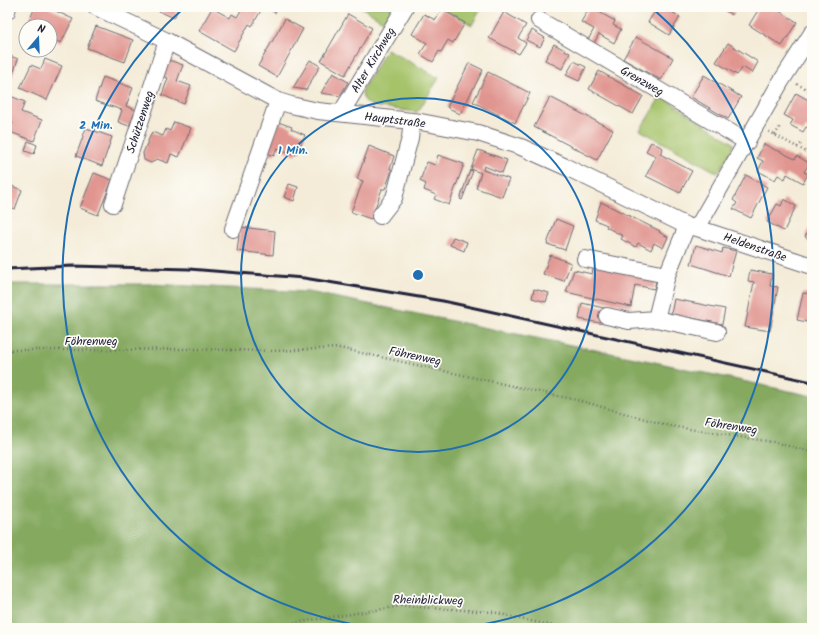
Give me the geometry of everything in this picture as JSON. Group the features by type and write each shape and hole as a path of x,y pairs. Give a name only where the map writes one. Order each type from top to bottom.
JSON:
{"street":[{"path":"7,11 8,7"},
{"name":"Hauptstraße","path":"96,7 113,10 278,101 318,111 412,121 478,133 521,147 692,227"},
{"name":"Alter Kirchweg","path":"341,113 405,7"},
{"name":"Grenzweg","path":"539,20 747,142"},
{"path":"656,319 667,274 692,227 747,142 784,76 812,33"},
{"name":"Schützenweg","path":"113,204 167,41"},
{"path":"234,229 278,101"},
{"path":"380,216 394,198 410,138 412,121"},
{"name":"Heldenstraße","path":"692,227 812,266"},
{"path":"585,258 667,274"},
{"path":"607,316 629,322 656,319 717,332"}],"path":[{"path":"795,83 812,92"},
{"path":"775,135 780,127"},
{"path":"767,131 812,155"},
{"path":"797,147 801,144"},
{"name":"Föhrenweg","path":"7,350 190,349 272,351 339,348 581,401 670,426 773,442 812,452"},
{"name":"Rheinblickweg","path":"266,628 318,618 402,606 493,612 565,628"}],"green space":[{"path":"361,7 400,7 389,25"},
{"path":"440,7 482,7 472,25"},
{"path":"387,49 439,78 417,112 372,106 363,98 362,90"},
{"path":"661,96 733,143 733,148 718,173 640,130"},
{"path":"7,284 150,284 309,292 650,361 812,396 812,628 7,628"}],"building":[{"path":"35,7 47,7 73,19 61,43 58,42 58,18 30,18"},
{"path":"150,7 179,7 174,18"},
{"path":"243,7 263,7 252,26 249,24 234,51 199,31 212,8 230,18 232,14 237,17"},
{"path":"279,7 275,13 267,8"},
{"path":"590,7 615,21 613,25 621,29 614,43 599,34 593,45 587,42 594,29 581,22"},
{"path":"658,7 664,7 680,17 669,35 648,22"},
{"path":"719,7 737,7 732,15"},
{"path":"760,7 773,7 797,22 782,46 749,25"},
{"path":"442,9 465,23 453,43 448,40 441,52 439,51 433,62 420,54 427,43 412,34 424,14 435,20"},
{"path":"504,12 526,25 518,38 526,43 519,54 489,38"},
{"path":"348,14 372,28 345,75 321,61"},
{"path":"285,19 303,29 277,77 258,66"},
{"path":"96,26 133,40 125,62 87,48"},
{"path":"532,30 545,38 540,47 526,40"},
{"path":"636,37 673,58 661,80 623,59"},
{"path":"728,43 758,62 752,73 743,67 737,75 716,62"},
{"path":"554,44 570,53 562,69 545,60"},
{"path":"7,55 18,59 11,80 7,79"},
{"path":"45,59 62,66 47,100 20,88 31,65 41,69"},
{"path":"166,59 183,65 177,81 191,86 184,104 162,95 168,78 160,75"},
{"path":"310,60 320,66 306,90 293,88"},
{"path":"574,61 586,67 579,81 566,75"},
{"path":"469,63 483,70 460,114 447,107"},
{"path":"599,71 643,96 633,114 589,89"},
{"path":"488,72 530,93 515,123 473,102"},
{"path":"333,73 348,82 340,96 321,93"},
{"path":"704,75 741,97 728,119 691,97"},
{"path":"103,77 133,88 126,106 136,110 129,126 118,122 122,110 95,101"},
{"path":"796,93 812,102 812,130 806,127 803,132 790,125 793,120 784,115"},
{"path":"8,95 25,102 21,112 42,120 34,141 10,132 13,123 7,121"},
{"path":"550,97 613,130 597,160 534,127"},
{"path":"174,122 191,128 179,157 171,154 168,163 157,159 151,163 144,160 143,153 152,132 163,136 166,129 170,131"},
{"path":"278,122 292,127 291,129 305,135 296,155 277,148 274,156 266,153"},
{"path":"86,128 112,137 102,166 76,156"},
{"path":"28,141 37,145 34,154 25,151"},
{"path":"651,142 663,148 660,154 692,171 680,193 646,176 656,156 646,151"},
{"path":"764,144 795,159 797,156 809,163 804,172 808,174 803,183 787,174 785,179 778,175 775,180 758,171 763,161 757,158"},
{"path":"369,146 394,156 390,169 392,170 385,189 382,189 371,219 351,212 363,181 357,179"},
{"path":"478,150 507,160 502,173 484,166 483,170 509,179 502,197 476,188 481,173 471,169"},
{"path":"438,155 464,164 449,205 434,199 436,195 424,190 426,184 420,181 427,162 435,165"},
{"path":"470,170 473,171 462,200 460,199"},
{"path":"94,173 112,180 98,215 80,208"},
{"path":"746,175 767,187 751,218 733,209 737,203 733,200"},
{"path":"289,184 298,187 294,201 284,197"},
{"path":"9,185 22,190 15,209 7,206 7,191"},
{"path":"784,199 796,206 784,231 767,222 777,204 781,206"},
{"path":"601,202 660,231 659,232 668,237 663,248 654,243 651,250 638,243 636,247 621,239 623,236 606,227 607,225 595,220"},
{"path":"556,219 573,226 565,250 547,244"},
{"path":"812,224 812,241 805,237"},
{"path":"240,227 275,231 273,255 237,251"},
{"path":"453,237 467,242 464,251 450,245"},
{"path":"696,245 722,253 723,248 736,251 729,276 691,264"},
{"path":"550,255 571,263 564,281 543,274"},
{"path":"594,264 657,278 654,289 635,285 631,307 566,292 574,270 592,274"},
{"path":"750,270 772,274 770,286 778,287 770,331 745,327 754,282 748,281"},
{"path":"534,289 549,293 546,302 532,298"},
{"path":"803,293 812,294 812,323 797,320"},
{"path":"674,299 725,309 722,324 671,314"},
{"path":"582,303 608,309 605,324 579,319"}],"railway":[{"path":"7,269 73,266 189,269 304,278 443,301 812,382"}]}
